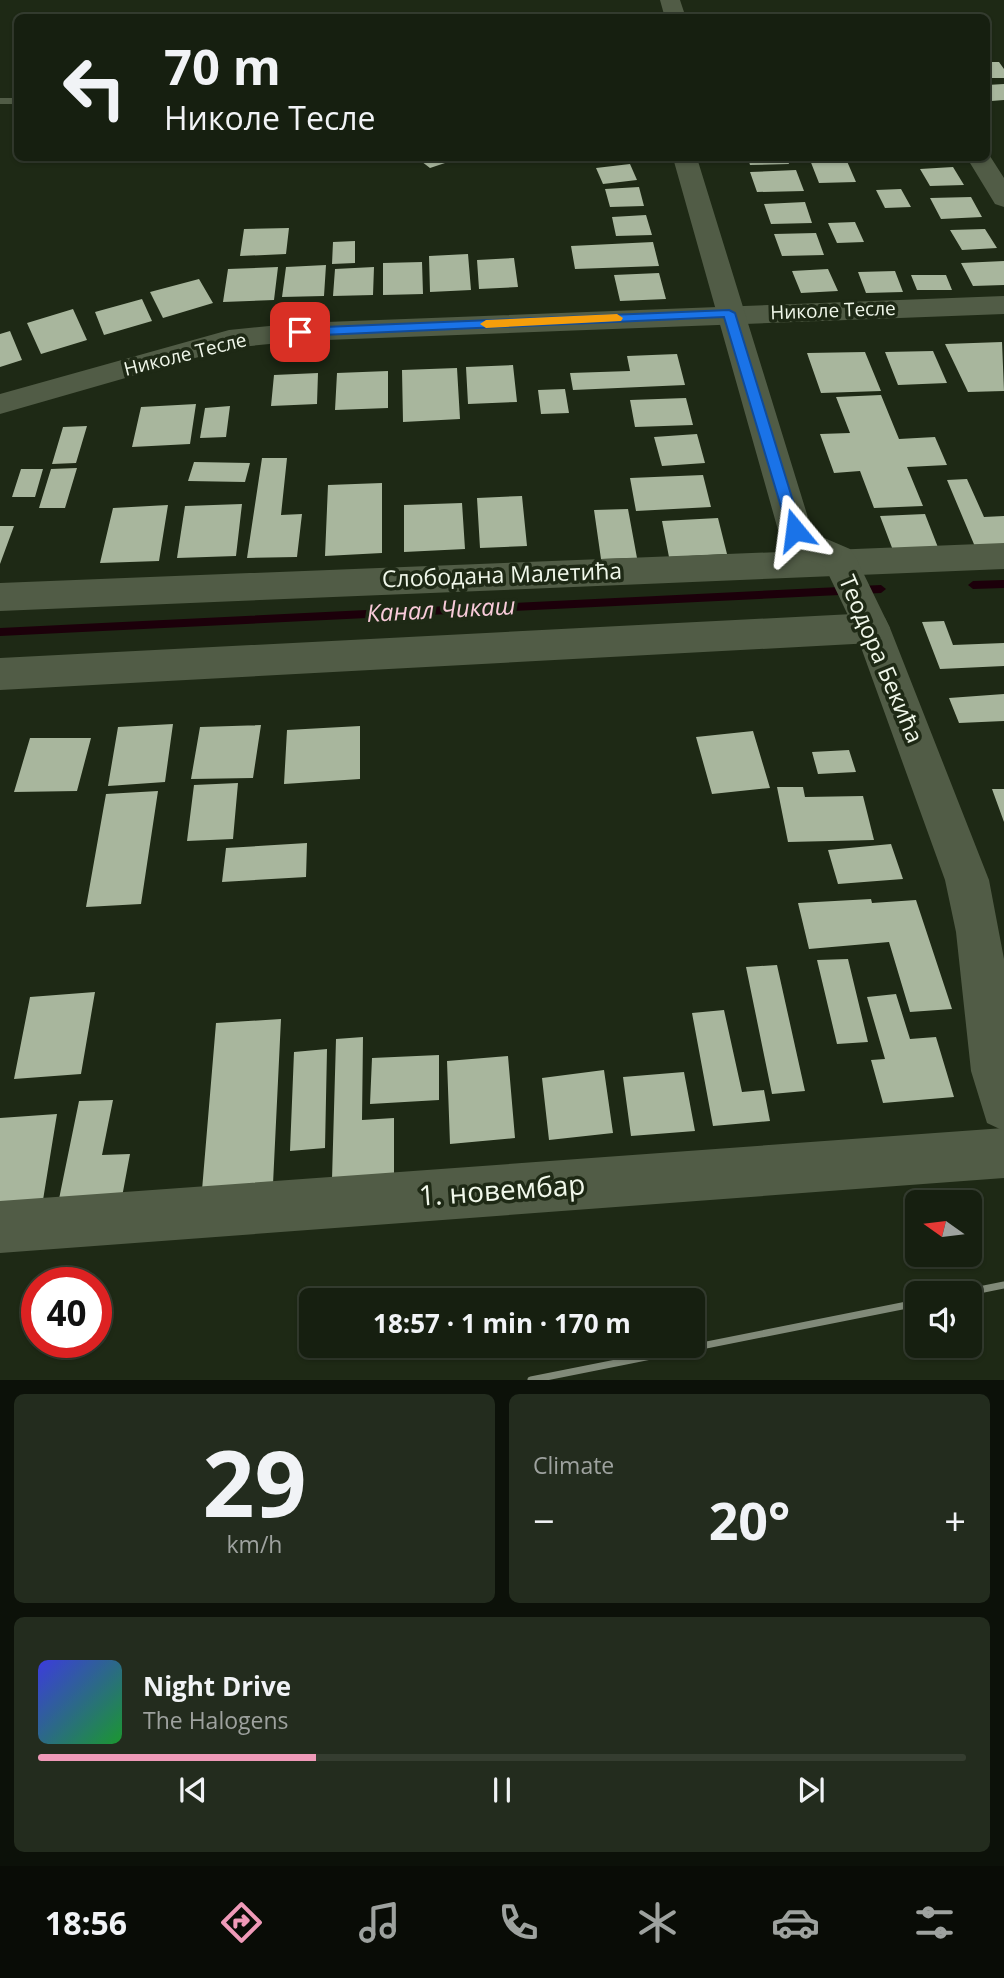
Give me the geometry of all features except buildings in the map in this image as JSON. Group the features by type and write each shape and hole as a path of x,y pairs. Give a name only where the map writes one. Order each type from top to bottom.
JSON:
{"street":[{"name":"Теодора Бекића","path":"686,161 795,530 810,546 834,555 842,567 911,724 967,880 978,932 995,1071 1004,1106"},
{"path":"981,161 1004,199"},
{"name":"Николе Тесле","path":"0,404 229,339 300,332 729,313 1004,305"},
{"name":"Слободана Малетића","path":"0,597 842,567 1004,556"},
{"path":"0,674 868,623"},
{"name":"1. новембар","path":"0,1227 1004,1153"}],"waterway":[{"name":"Канал Чикаш","path":"973,585 1004,584"},
{"name":"Канал Чикаш","path":"0,632 881,589"}],"railway":[{"path":"982,1289 1004,1285"},
{"path":"531,1380 905,1305"}],"slow traffic":[{"path":"486,324 617,318"}],"route":[{"path":"300,332 729,313 795,530"}]}
